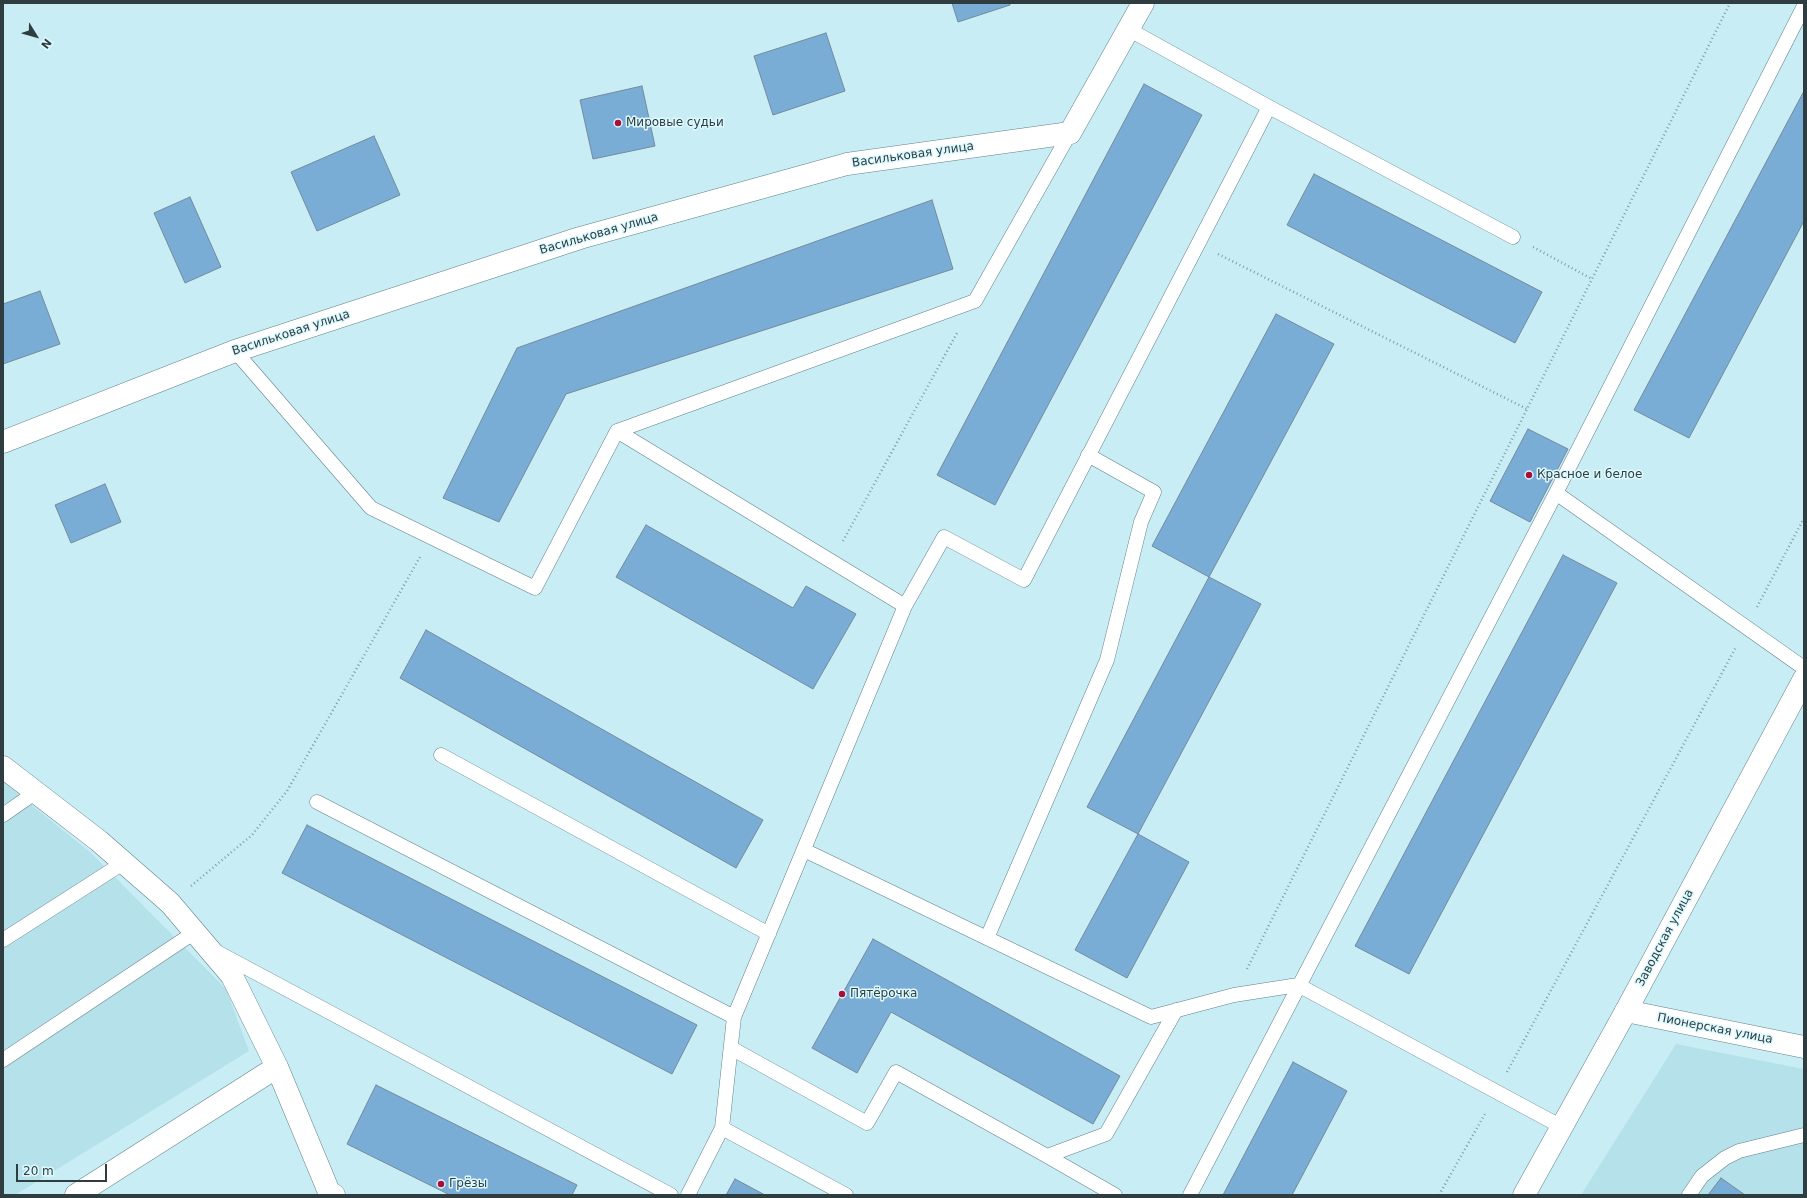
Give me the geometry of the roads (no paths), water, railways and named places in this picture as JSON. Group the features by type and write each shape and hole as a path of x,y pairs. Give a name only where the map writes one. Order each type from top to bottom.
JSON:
{"street":[{"path":"1070,133 1143,3"},
{"name":"Васильковая улица","path":"3,442 235,351 580,238 847,164 1070,133"},
{"name":"Заводская улица","path":"1524,1195 1798,702 1804,679"},
{"path":"3,766 99,841 170,903 232,976 277,1067 330,1194"},
{"name":"Пионерская улица","path":"1626,1011 1804,1047"},
{"path":"76,1195 277,1067"}],"lane":[{"path":"1190,1195 1556,493 1804,6 1800,3"},
{"path":"1128,29 1269,107 1513,237"},
{"path":"688,1195 722,1128 734,1017 905,606 944,537 1024,580 1269,107"},
{"path":"235,351 371,508 535,588 617,431 975,301 1070,133"},
{"path":"617,431 905,606"},
{"path":"987,938 1107,660 1141,522 1154,492 1088,455"},
{"path":"1556,493 1804,668"},
{"path":"441,756 769,934"},
{"path":"3,815 36,792"},
{"path":"317,802 734,1017"},
{"path":"804,850 1151,1017 1234,994 1298,986 1562,1127"},
{"path":"3,940 123,863"},
{"path":"3,1060 201,940 671,1195"},
{"path":"1047,1156 1106,1134 1176,1010"},
{"path":"731,1048 867,1123 896,1072 1115,1195"},
{"path":"722,1128 846,1195"},
{"path":"1689,1195 1702,1176 1714,1165 1725,1158 1739,1151 1804,1135"}],"place":[{"name":"Мировые судьи","path":"618,123"},
{"name":"Красное и белое","path":"1529,475"},
{"name":"Пятёрочка","path":"842,994"},
{"name":"Грёзы","path":"441,1184"}]}
